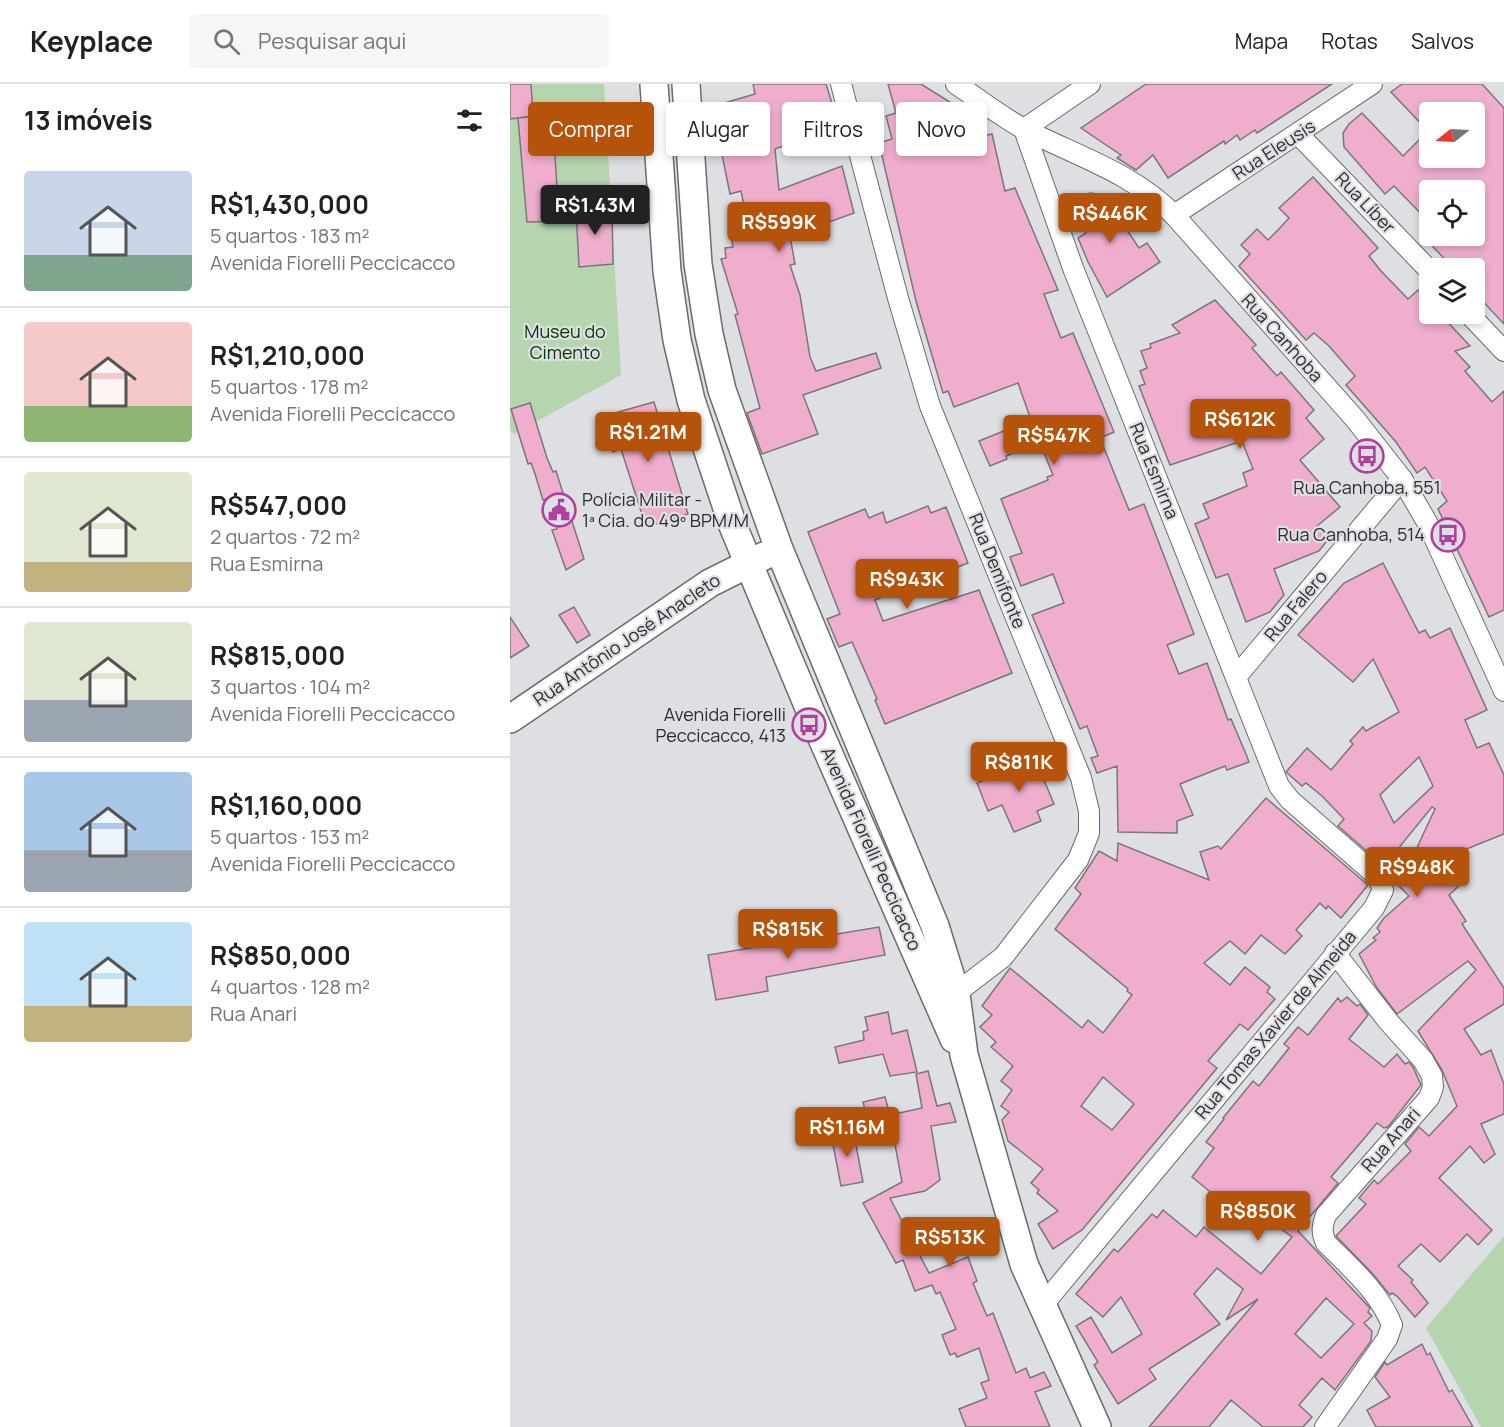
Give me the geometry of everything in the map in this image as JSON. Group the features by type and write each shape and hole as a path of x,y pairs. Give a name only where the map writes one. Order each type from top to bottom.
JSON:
{"main road":[{"name":"Avenida Fiorelli Peccicacco","path":"654,84 667,271 677,340 691,400 733,526 749,564 947,1000 1024,1264 1041,1307 1097,1427"},
{"name":"Avenida Fiorelli Peccicacco","path":"686,84 698,264 708,334 722,390 779,549 935,927 947,1000"},
{"name":"Rua Antônio José Anacleto","path":"510,719 710,583 779,549"}],"street":[{"name":"Rua Demifonte","path":"841,84 897,298 930,406 1081,778 1089,811 1089,832 1078,860 1003,957 947,1000"},
{"name":"Rua Canhoba","path":"956,84 1024,129 1127,178 1146,190 1174,215 1355,419 1402,479 1428,524 1504,691"},
{"path":"1024,129 1090,84"},
{"name":"Rua Eleusis","path":"1174,215 1299,135 1372,84"},
{"name":"Rua Esmirna","path":"1024,129 1073,268 1236,677"},
{"name":"Rua Líber","path":"1299,135 1419,260"},
{"path":"1478,324 1504,351"},
{"name":"Rua Falero","path":"1236,677 1402,479"},
{"name":"Rua Tomas Xavier de Almeida","path":"1041,1307 1382,897 1382,883 1290,800 1279,786 1236,677"},
{"name":"Rua Anari","path":"1331,1424 1387,1339 1392,1325 1386,1309 1374,1293 1326,1243 1322,1234 1323,1224 1326,1215 1429,1098 1433,1087 1432,1076 1423,1060 1388,1021 1335,953"}],"green space":[{"name":"Museu do Cimento","path":"510,84 604,84 605,102 528,102 528,156 608,156 621,375 514,434 510,430"},
{"path":"1504,1236 1504,1427 1481,1427 1426,1328"}],"building":[{"path":"510,84 531,84 532,102 528,102 528,117 510,119"},
{"path":"753,84 826,84 832,102 782,102 782,146 775,149 779,190 842,166 854,213 790,236 795,264 790,265 800,295 810,357 816,371 876,353 881,368 803,395 818,434 762,454 747,413 760,408 735,315 738,314 721,259 726,258 725,248 733,247 730,231 748,226 741,191 730,194 722,156 770,156 770,102 728,102 755,94"},
{"path":"888,84 921,84 950,102 896,102 896,113"},
{"path":"1146,84 1332,84 1257,133 1255,130 1240,140 1237,135 1225,144 1224,141 1168,178 1153,155 1136,170 1117,158 1121,155 1081,128"},
{"path":"1402,84 1482,84 1504,108 1504,324 1485,304 1485,258 1444,258 1432,246 1485,246 1485,180 1419,180 1419,212 1394,186 1385,194 1344,147 1343,133 1349,124 1362,113 1403,156 1419,140 1419,168 1485,168 1485,102 1419,102 1419,122 1391,92"},
{"path":"896,113 896,156 987,156 987,135 992,134 1005,191 1015,188 1058,290 1044,294 1061,338 1073,333 1114,432 1100,438 1129,510 1144,504 1194,634 1167,645 1179,674 1207,663 1228,720 1231,719 1249,762 1227,770 1225,766 1180,784 1193,815 1177,821 1177,833 1118,832 1117,766 1097,773 1091,758 1098,756 1087,726 1080,729 1032,615 1064,603 1053,574 1021,586 1010,557 1022,553 1001,499 1048,480 1047,477 1053,475 1040,443 1006,456 1007,459 990,466 979,441 1031,420 1018,383 954,407 948,391 943,393 916,301 882,156 884,156 884,141 892,139 886,116"},
{"path":"528,117 528,156 555,156 559,221 527,222 518,118"},
{"path":"1313,177 1378,248 1369,256 1381,271 1408,299 1419,291 1419,324 1449,324 1470,346 1455,351 1470,367 1465,371 1492,402 1504,391 1504,610 1489,617 1438,509 1447,501 1425,467 1417,473 1396,442 1346,385 1355,376 1329,346 1314,333 1306,340 1239,266 1250,254 1241,245 1257,229 1268,240 1289,218 1279,208"},
{"path":"1090,193 1096,194 1104,206 1111,202 1129,216 1121,221 1139,248 1147,243 1160,262 1107,297 1078,238 1086,233 1070,207 1079,197"},
{"path":"612,207 613,264 579,267 576,209"},
{"path":"1215,300 1256,345 1252,348 1277,376 1281,372 1314,410 1306,418 1324,439 1300,460 1340,507 1317,526 1330,537 1319,551 1274,569 1284,595 1270,612 1246,622 1228,574 1216,578 1195,524 1209,518 1203,504 1247,486 1243,473 1253,469 1242,441 1170,465 1139,386 1145,384 1140,371 1147,368 1141,351 1151,348 1150,344 1180,333 1172,325"},
{"path":"654,402 688,514 646,527 621,449 613,452 608,435 616,432 611,414"},
{"path":"530,403 547,458 553,472 556,471 584,559 566,570 552,530 557,529 547,499 543,500 531,463 528,464 511,409"},
{"path":"928,506 931,513 946,507 968,563 875,600 883,621 979,590 1012,673 885,724 875,700 877,699 852,642 839,647 827,619 840,614 808,532 865,509 869,518 883,512 886,523"},
{"path":"1383,563 1419,633 1425,630 1430,638 1450,628 1487,710 1465,720 1477,748 1489,743 1504,775 1504,834 1464,850 1468,864 1455,869 1459,874 1456,877 1461,884 1449,895 1466,921 1462,924 1504,988 1504,1004 1464,1029 1481,1055 1491,1050 1504,1084 1504,1114 1481,1124 1495,1154 1484,1163 1470,1146 1439,1178 1492,1230 1478,1245 1467,1234 1440,1262 1421,1244 1398,1266 1413,1280 1411,1282 1428,1303 1415,1317 1397,1296 1392,1293 1390,1295 1336,1236 1366,1204 1359,1198 1374,1180 1378,1184 1411,1151 1405,1144 1419,1127 1429,1136 1457,1106 1442,1070 1418,1031 1476,970 1468,961 1397,1014 1377,988 1359,954 1376,940 1373,938 1380,932 1377,928 1384,918 1409,896 1399,886 1435,809 1432,807 1384,866 1338,826 1344,819 1322,796 1306,783 1302,786 1286,772 1307,748 1331,770 1353,744 1350,741 1363,727 1366,731 1399,712 1373,659 1353,682 1298,635 1344,583","holes":["1419,757 1433,786 1394,823 1380,795"]},
{"path":"574,607 590,635 577,643 559,615"},
{"path":"510,617 529,646 510,658"},
{"path":"1036,760 1038,765 1048,761 1054,776 1044,780 1054,804 1037,811 1041,821 1014,832 1002,805 988,811 977,783"},
{"path":"1266,798 1368,885 1341,918 1328,906 1326,909 1320,903 1296,930 1302,936 1285,954 1261,935 1245,954 1230,941 1204,963 1230,985 1245,967 1270,987 1267,992 1275,999 1248,1030 1240,1024 1208,1061 1217,1068 1082,1230 1053,1249 1038,1224 1058,1211 1037,1193 1039,1190 1031,1183 1043,1169 1008,1141 1002,1120 1009,1112 1001,1106 1012,1090 1001,1081 1013,1066 991,1047 996,1042 980,1027 992,1015 982,1006 1010,968 1082,1028 1088,1020 1103,1033 1132,995 1127,991 1128,989 1055,929 1081,894 1075,888 1099,851 1117,861 1118,843 1209,880 1200,852 1218,846 1221,849","holes":["1103,1077 1134,1104 1112,1130 1081,1106"]},
{"path":"879,927 885,955 766,977 768,991 716,1000 708,955"},
{"path":"1347,997 1357,1006 1360,1004 1368,1015 1349,1039 1384,1067 1397,1054 1405,1064 1409,1062 1413,1067 1421,1085 1388,1127 1384,1128 1377,1123 1331,1177 1338,1183 1298,1231 1370,1308 1368,1312 1372,1316 1364,1323 1372,1331 1371,1341 1335,1390 1322,1378 1299,1405 1312,1417 1303,1427 1263,1427 1231,1400 1209,1427 1149,1427 1258,1299 1226,1320 1243,1289 1217,1268 1194,1294 1220,1324 1149,1369 1156,1379 1118,1404 1094,1365 1098,1362 1076,1326 1091,1317 1112,1353 1142,1334 1121,1297 1103,1317 1076,1294 1114,1249 1118,1252 1152,1214 1157,1218 1163,1210 1196,1237 1204,1227 1261,1274 1292,1237 1262,1215 1252,1226 1192,1177 1214,1148 1206,1142 1253,1081 1259,1086 1289,1048 1284,1044 1298,1027 1308,1035 1338,998 1341,1002","holes":["1326,1298 1354,1324 1321,1358 1295,1334"]},
{"path":"888,1012 892,1034 907,1030 917,1072 890,1076 883,1054 839,1063 835,1047 864,1040 863,1032 868,1030 865,1017"},
{"path":"928,1071 937,1106 950,1103 956,1122 931,1126 940,1180 925,1191 890,1198 929,1273 968,1257 977,1281 973,1283 987,1316 993,1313 1016,1373 1026,1368 1030,1378 1044,1372 1051,1386 1035,1392 1050,1427 966,1427 959,1409 987,1398 981,1383 989,1380 979,1348 957,1357 955,1353 950,1355 942,1335 956,1329 940,1292 936,1294 932,1285 915,1291 903,1260 896,1263 863,1203 902,1182 893,1134 873,1138 863,1102 885,1097 890,1115 922,1108 916,1074"},
{"path":"853,1129 863,1182 841,1186 831,1134"},
{"path":"1422,1344 1427,1355 1430,1353 1449,1392 1452,1390 1473,1427 1376,1427 1367,1410 1390,1397 1375,1377 1385,1362 1387,1365"}],"place":[{"name":"Rua Canhoba, 551","path":"1367,456"},
{"name":"Polícia Militar - 1ª Cia. do 49º BPM/M","path":"559,510"},
{"name":"Rua Canhoba, 514","path":"1448,535"},
{"name":"Avenida Fiorelli Peccicacco, 413","path":"809,725"}]}
